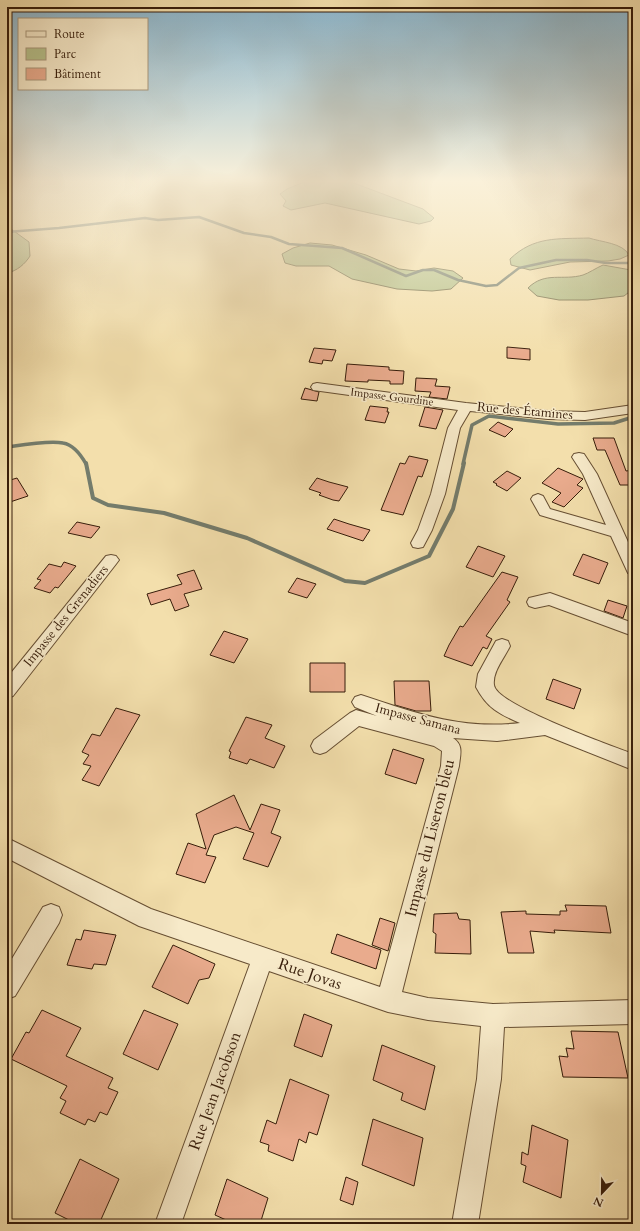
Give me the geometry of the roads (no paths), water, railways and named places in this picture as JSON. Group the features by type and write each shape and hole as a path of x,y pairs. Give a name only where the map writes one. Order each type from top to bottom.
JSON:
{"street":[{"name":"Impasse Gourdine","path":"317,387 466,406"},
{"name":"Rue des Étamines","path":"418,543 428,524 438,494 454,428 466,406 548,415 585,416 633,409"},
{"path":"579,457 590,474 633,569"},
{"path":"538,499 545,512 617,533"},
{"name":"Impasse des Grenadiers","path":"7,691 111,560"},
{"path":"534,602 550,600 633,630"},
{"path":"502,646 487,674 485,687 491,697 506,709 633,762"},
{"name":"Impasse Samana","path":"361,702 384,711 459,731 508,733 547,727"},
{"name":"Impasse du Liseron bleu","path":"320,746 356,718 439,739 452,747 448,774 388,1001"},
{"name":"Rue Jovas","path":"7,848 147,918 388,1001 428,1009 493,1016 633,1012"},
{"path":"7,988 51,914"},
{"name":"Rue Jean Jacobson","path":"168,1224 263,958"},
{"path":"465,1224 489,1079 493,1016"}],"waterway":[{"path":"277,239 289,244 342,248 406,276 423,270 434,270 458,280 486,286 497,285 519,268 556,260 587,260 606,263 633,263"},
{"path":"463,464 472,425 489,416 558,424 614,423 633,417"},
{"path":"7,447 43,442 63,443 74,448 86,464"},
{"path":"86,463 93,498 108,505 164,513 247,538 345,581 365,583 429,556 453,509 464,463"}]}
